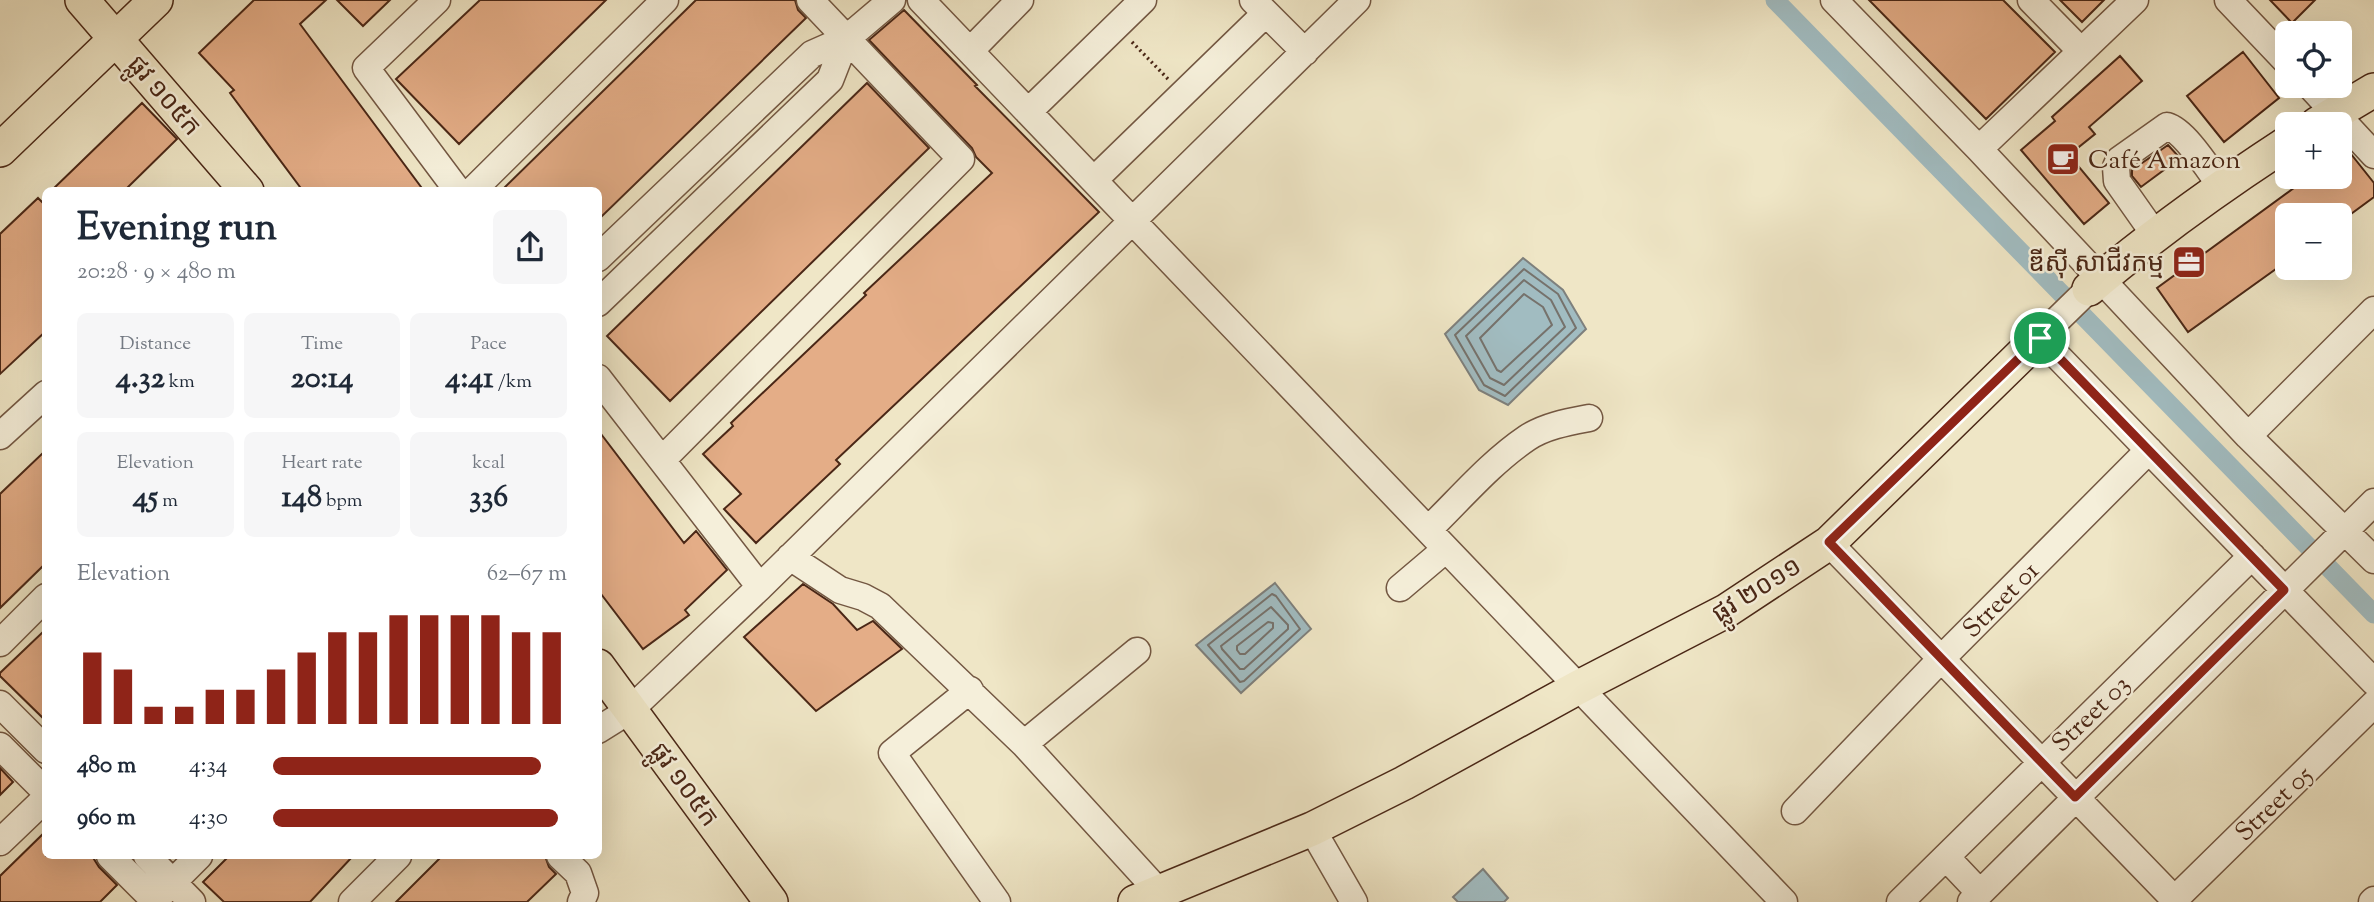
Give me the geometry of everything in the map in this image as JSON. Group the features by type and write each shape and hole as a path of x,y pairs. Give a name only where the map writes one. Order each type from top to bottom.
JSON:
{"main road":[{"name":"ផ្លូវ ១០៥ក","path":"82,0 244,187"},
{"path":"0,150 156,0"},
{"path":"2336,112 2374,90"},
{"name":"ផ្លូវ ២០១១","path":"2094,284 2155,234 2275,151"},
{"name":"ផ្លូវ ២០១១","path":"1147,897 1312,829 1404,783 1577,688 1726,611 1829,542 2044,333"},
{"name":"ផ្លូវ ១០៥ក","path":"602,672 771,902"}],"street":[{"path":"437,0 366,68 455,187"},
{"path":"476,187 665,0"},
{"path":"662,460 961,159 810,0"},
{"path":"602,254 812,54 846,39 892,0"},
{"path":"922,0 1784,902"},
{"path":"970,51 1020,0"},
{"path":"1028,112 1143,0"},
{"path":"602,728 630,710 760,587 1357,0"},
{"path":"1834,0 1979,149 2094,284 2342,533 2374,560"},
{"path":"2031,0 2081,51"},
{"path":"1979,149 2135,0"},
{"path":"2228,0 2275,49"},
{"path":"1094,180 1182,95 1260,7 1305,52"},
{"path":"602,299 830,80 846,39"},
{"path":"2155,234 2117,181 2116,167 2119,160 2167,126 2174,128 2183,137 2221,186"},
{"path":"2352,138 2374,155"},
{"name":"ផ្លូវ ២០១១","path":"2044,333 2094,284"},
{"path":"2248,436 2374,310"},
{"path":"2044,333 2149,450 2252,556 2287,587 2374,682"},
{"path":"602,383 760,587"},
{"path":"0,436 42,398"},
{"path":"1400,587 1492,467 1529,437 1559,424 1589,418"},
{"name":"Street 01","path":"1795,811 1941,659 2149,450"},
{"name":"Street 03","path":"1976,897 2374,502"},
{"path":"1829,542 2174,901"},
{"name":"Street 03","path":"1900,902 2252,556"},
{"path":"790,557 839,590 863,597 880,606 970,690 1024,744 1147,897"},
{"path":"0,643 42,601"},
{"path":"1024,744 1137,651"},
{"path":"970,690 892,753 998,902"},
{"path":"0,704 42,746"},
{"name":"Street 05","path":"2174,901 2374,704"},
{"path":"0,746 42,788"},
{"path":"0,842 42,802"},
{"path":"1312,829 1354,902"},
{"path":"1946,857 1976,897"},
{"path":"114,859 159,897 192,902"},
{"path":"148,859 159,897"},
{"path":"159,897 196,859"},
{"path":"352,902 395,859"},
{"path":"564,859 578,873 585,893 581,902"}],"path":[{"path":"1116,25 1182,95"}],"water":[{"path":"1523,258 1563,290 1586,329 1508,405 1479,390 1445,334"},
{"path":"1275,583 1311,629 1241,693 1196,645"},
{"path":"1483,869 1508,898 1504,902 1458,902 1453,897"}],"building":[{"path":"254,0 326,0 300,24 421,187 300,187 230,93 234,90 199,53"},
{"path":"337,0 390,0 363,26"},
{"path":"480,0 606,0 459,144 396,79"},
{"path":"696,0 795,0 798,10 806,18 602,216 602,187 505,187"},
{"path":"1869,0 2003,0 2055,52 1986,119"},
{"path":"2060,0 2104,0 2082,22"},
{"path":"2270,0 2315,0 2294,21 2290,21"},
{"path":"904,10 1099,212 836,460 840,464 756,543 724,509 741,494 703,454 733,426 731,423 866,295 864,293 992,173 976,157 972,148 869,40"},
{"path":"2243,52 2275,93 2275,98 2279,98 2224,142 2187,96"},
{"path":"2120,56 2142,81 2089,127 2095,134 2069,155 2109,203 2084,224 2021,150 2055,121 2052,117"},
{"path":"867,83 929,148 670,401 607,336"},
{"path":"142,103 177,139 128,187 55,187"},
{"path":"2168,145 2180,158 2141,187 2132,176 2132,170"},
{"path":"2352,155 2374,183 2374,197 2352,213 2352,203 2275,203 2275,270 2188,332 2157,288 2293,189 2352,189"},
{"path":"38,198 42,202 42,335 0,374 0,234"},
{"path":"602,435 684,543 696,531 727,570 685,610 689,615 643,649 602,595"},
{"path":"42,454 42,567 0,608 0,494"},
{"path":"803,584 833,604 857,630 873,621 902,649 816,711 744,637"},
{"path":"42,633 42,717 0,676"},
{"path":"0,768 13,782 0,795"},
{"path":"42,835 42,859 94,859 117,885 100,902 0,902 0,876"},
{"path":"226,859 350,859 310,902 224,902 203,882"},
{"path":"439,859 546,859 556,874 527,902 396,902"}],"waterway":[{"path":"1775,0 2374,614"}],"place":[{"name":"Café Amazon","path":"2063,159"},
{"name":"ឌីស៊ី សាជីវកម្ម","path":"2189,262"}],"route":[{"path":"2040,338 2284,590 2075,797 1829,542 2040,338"}]}
